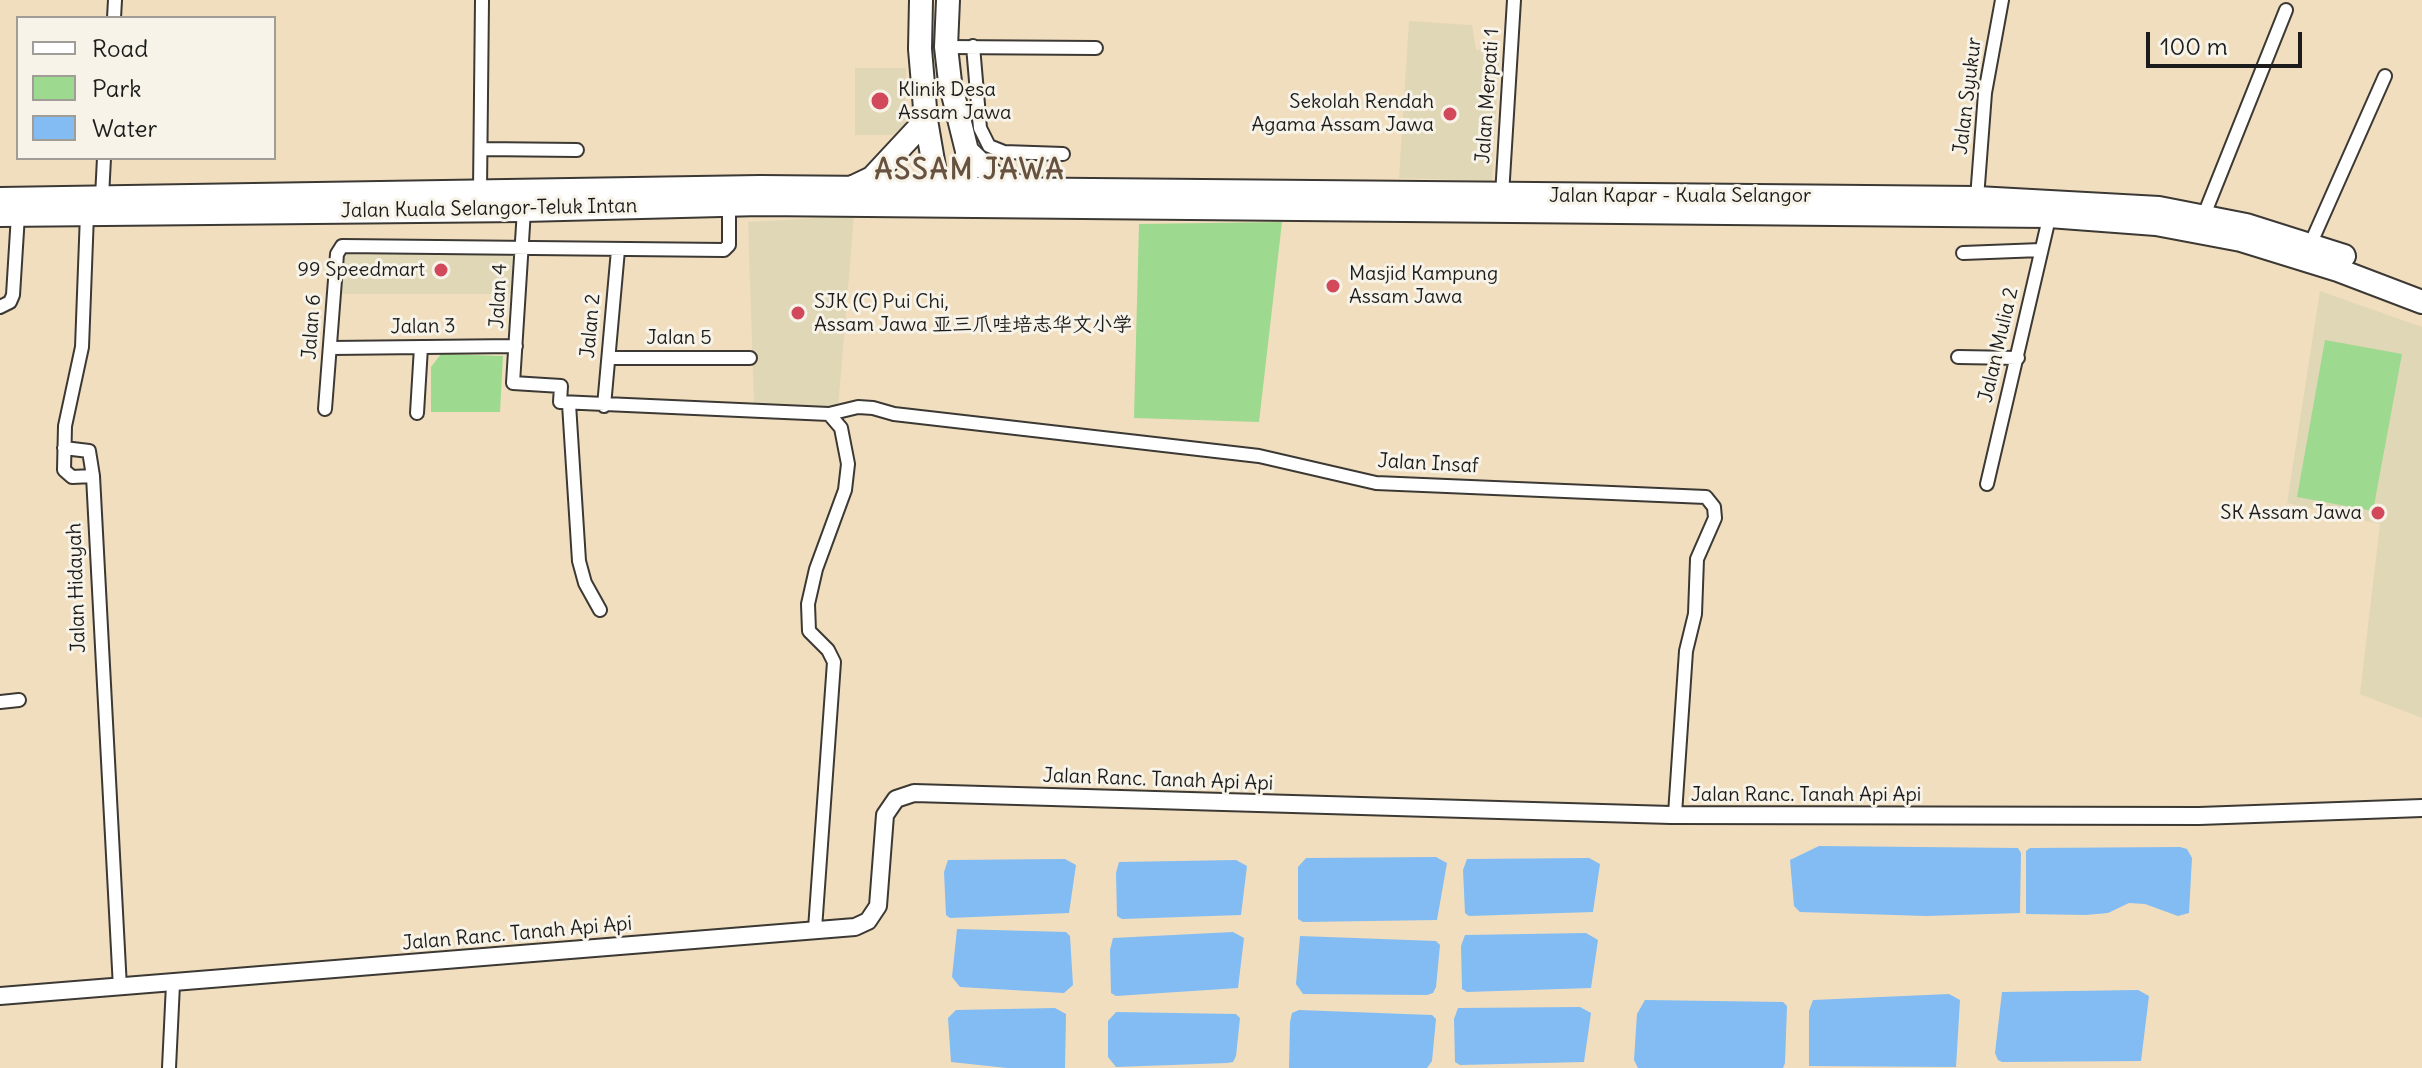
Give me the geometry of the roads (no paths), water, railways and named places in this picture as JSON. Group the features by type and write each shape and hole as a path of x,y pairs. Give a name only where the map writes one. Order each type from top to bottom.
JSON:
{"highway":[{"path":"921,0 920,49 935,197"},
{"path":"948,0 946,47 967,151 970,201"},
{"path":"850,189 872,178 926,120"},
{"path":"967,151 995,178 1040,192"},
{"name":"Jalan Kuala Selangor-Teluk Intan","path":"9,215 95,206 480,190 850,189 935,197"},
{"name":"Jalan Kapar - Kuala Selangor","path":"970,201 1040,192 1977,198 2156,224 2241,240 2338,270 2422,302"},
{"name":"Jalan Kapar - Kuala Selangor","path":"935,197 970,201 2159,208 2204,215 2310,245 2422,286"},
{"name":"Jalan Kuala Selangor-Teluk Intan","path":"0,199 95,206 524,210 935,197"}],"street":[{"path":"480,190 482,0"},
{"name":"Jalan Merpati 1","path":"1502,195 1514,0"},
{"name":"Jalan Syukur","path":"1977,198 1985,93 2002,0"},
{"path":"2204,215 2286,10"},
{"path":"973,46 980,128 989,146 1004,152 1063,154"},
{"path":"946,47 1096,48"},
{"path":"2310,245 2385,76"},
{"path":"481,149 577,150"},
{"path":"64,448 89,451 93,476 67,475 64,448 65,426 82,347 95,206 104,160"},
{"path":"522,250 724,250 729,245 729,204"},
{"name":"Jalan Mulia 2","path":"1987,484 2051,208"},
{"name":"Jalan 4","path":"524,210 513,383 561,386 560,402 569,404"},
{"path":"0,307 10,302 13,295 9,215"},
{"name":"Jalan 6","path":"325,409 339,248 522,250"},
{"name":"Jalan 2","path":"604,406 618,250"},
{"path":"1963,253 2041,250"},
{"name":"Jalan 3","path":"331,348 516,346"},
{"path":"417,413 421,347"},
{"path":"1958,357 2018,358"},
{"name":"Jalan 5","path":"609,358 750,358"},
{"path":"600,610 585,583 579,561 569,404 752,408 829,414 841,428 848,464 845,490 808,604 809,631 828,650 834,662 815,929"},
{"name":"Jalan Insaf","path":"829,414 858,407 873,408 894,414 1144,441 1259,456 1376,483 1706,497 1714,507 1715,518 1695,572 1696,596 1686,651 1675,814"},
{"name":"Jalan Hidayah","path":"93,476 120,988"},
{"path":"0,702 19,700"},
{"name":"Jalan Ranc. Tanah Api Api","path":"0,996 855,927 874,914 878,906 885,815 896,799 914,793 1675,814 2199,816 2422,808"},
{"path":"169,1068 173,984"}],"water":[{"path":"1819,846 2018,848 2021,853 2020,913 1926,916 1800,912 1794,906 1790,860"},
{"path":"2030,848 2187,849 2192,858 2189,913 2178,916 2145,904 2129,903 2108,913 2026,914 2026,851"},
{"path":"1436,857 1447,863 1437,920 1303,922 1298,919 1298,867 1306,858"},
{"path":"1589,858 1600,864 1593,912 1469,916 1465,913 1463,870 1467,859"},
{"path":"1065,859 1076,865 1069,913 950,918 946,915 944,872 948,860"},
{"path":"1236,860 1247,866 1241,915 1122,919 1117,916 1116,873 1119,862"},
{"path":"957,929 1066,932 1070,936 1073,985 1064,993 960,987 952,977"},
{"path":"1233,932 1244,938 1238,988 1116,996 1111,993 1110,950 1113,938"},
{"path":"1586,933 1598,940 1591,988 1467,992 1462,989 1461,946 1465,935"},
{"path":"1300,936 1436,941 1440,945 1436,987 1433,993 1427,995 1303,994 1296,984"},
{"path":"2138,990 2149,996 2141,1061 1998,1060 1995,1053 2002,992"},
{"path":"1949,994 1960,1000 1956,1067 1809,1066 1809,1011 1813,1000"},
{"path":"1645,1000 1783,1002 1787,1006 1783,1068 1638,1068 1634,1060 1637,1014"},
{"path":"1580,1007 1591,1013 1584,1062 1460,1065 1455,1062 1454,1019 1458,1008"},
{"path":"1055,1008 1066,1014 1065,1068 1007,1068 951,1062 948,1018 956,1010"},
{"path":"1299,1010 1432,1015 1436,1019 1432,1061 1427,1068 1289,1068 1290,1022 1292,1013"},
{"path":"1116,1012 1236,1014 1240,1018 1236,1056 1233,1062 1227,1063 1116,1067 1108,1057 1108,1021"}],"place":[{"name":"Klinik Desa Assam Jawa","path":"880,101"},
{"name":"Sekolah Rendah Agama Assam Jawa","path":"1450,114"},
{"name":"99 Speedmart","path":"441,270"},
{"name":"Masjid Kampung Assam Jawa","path":"1333,286"},
{"name":"SJK (C) Pui Chi, Assam Jawa 亚三爪哇培志华文小学","path":"798,313"},
{"name":"SK Assam Jawa","path":"2378,513"}],"district":[{"name":"ASSAM JAWA","path":"970,171"}]}
